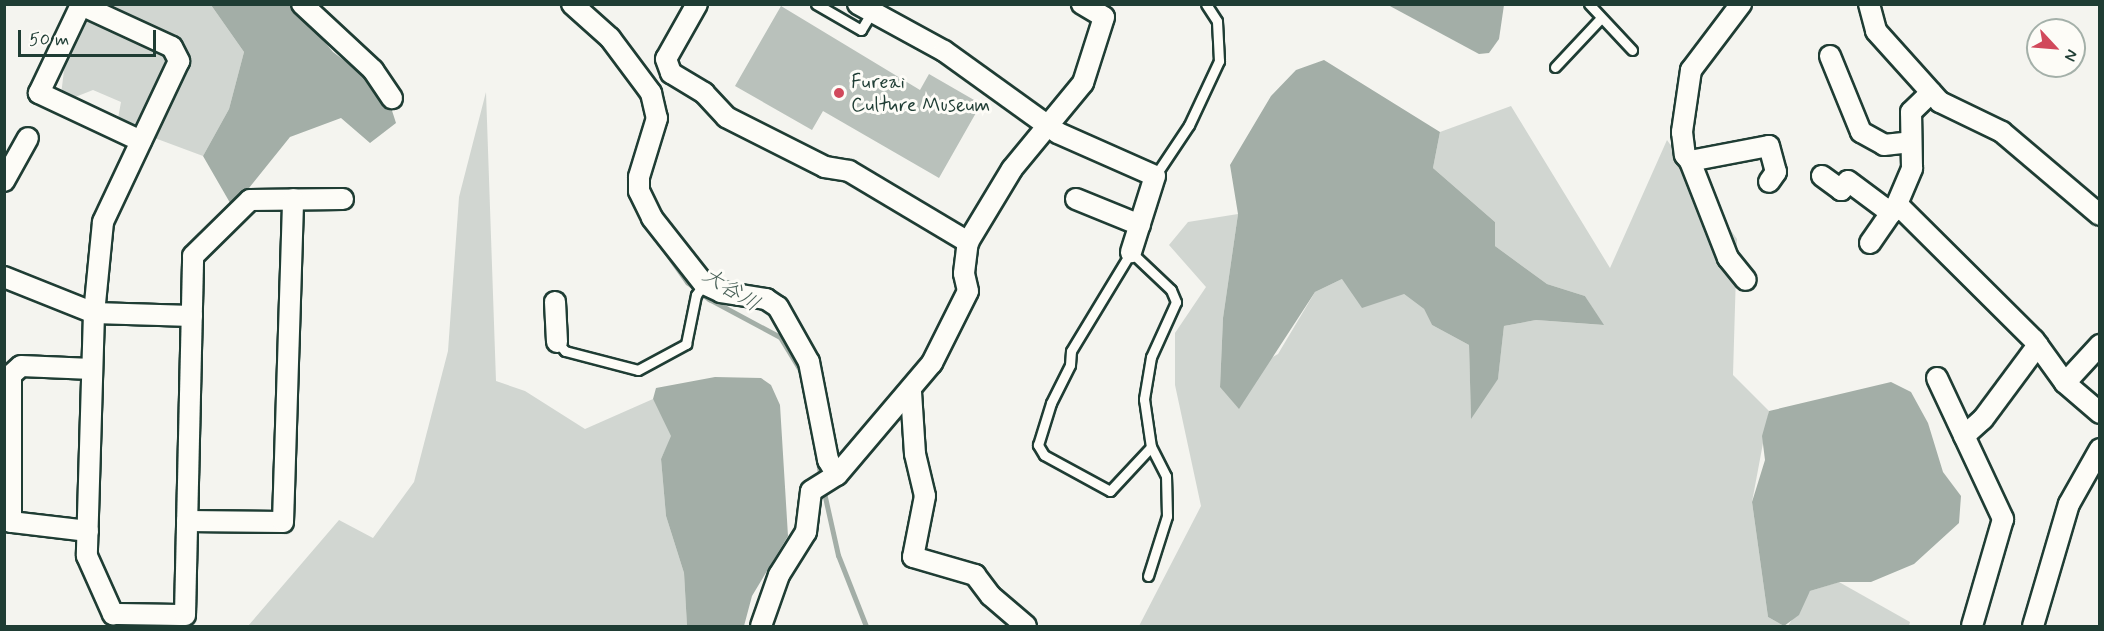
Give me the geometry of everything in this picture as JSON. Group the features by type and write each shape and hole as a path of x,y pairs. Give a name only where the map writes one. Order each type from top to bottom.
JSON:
{"street":[{"path":"302,4 373,70 392,98"},
{"path":"572,4 610,38 651,93 657,117 639,177 639,191 652,218 704,284 721,292 766,299 778,306 809,362 828,460 837,475"},
{"path":"697,4 666,59 671,73 704,93 726,117 825,167 849,171 968,242"},
{"path":"761,627 779,575 806,532 811,491 837,475 911,392 932,363 968,291 964,273 968,242 1046,124 1079,91 1107,12 1082,4"},
{"path":"1741,4 1691,70 1682,132 1690,161 1728,258 1746,280"},
{"path":"1869,4 1876,30 1931,93 1959,114 2002,132 2100,215"},
{"path":"141,141 39,93 81,5 172,47 179,61 103,222 94,313 87,556 113,614 184,615 193,256 250,200 343,199"},
{"path":"865,8 944,51 1046,124 1155,176 1131,252"},
{"path":"1830,56 1861,132 1884,145 1911,142"},
{"path":"651,93 671,73"},
{"path":"1870,243 1894,208 1912,168 1911,112 1931,93"},
{"path":"4,181 28,138"},
{"path":"1690,161 1769,146 1776,172 1769,182"},
{"path":"1822,176 1841,189 1848,181 1894,208 2038,345 2065,383 2100,413"},
{"path":"1076,199 1140,225"},
{"path":"187,521 283,522 293,200"},
{"path":"4,277 94,313 192,316"},
{"path":"555,302 557,342"},
{"path":"1964,436 1983,419 2038,345"},
{"path":"2065,383 2100,345"},
{"path":"88,531 11,522 11,375 21,366 92,369"},
{"path":"1937,378 2003,519 1972,627"},
{"path":"911,392 915,454 925,496 912,557 975,575 1026,627"},
{"path":"2033,627 2069,504 2100,449"}],"lane":[{"path":"816,4 861,30 865,8"},
{"path":"1155,176 1184,134 1219,61 1217,21 1206,4"},
{"path":"1589,4 1632,50"},
{"path":"1555,67 1602,18"},
{"path":"1148,576 1167,516 1167,476 1151,447 1144,399 1149,368 1176,302 1171,290 1131,252 1071,351 1070,365 1051,403 1038,445 1044,455 1110,491 1151,447"},
{"path":"557,342 565,351 638,370 686,344 696,296 704,284"}],"shaded area":[{"path":"72,5 211,5 244,52 229,109 203,156 117,124 121,102 93,90 60,103"},
{"path":"211,5 294,5 333,52 386,92 396,123 370,143 341,118 290,137 233,208 203,156 229,109 244,52"},
{"path":"1388,5 1504,5 1499,39 1489,53 1479,54"},
{"path":"1324,60 1440,132 1433,168 1495,222 1495,246 1547,284 1585,296 1604,325 1536,320 1504,326 1498,379 1471,419 1469,345 1432,325 1424,309 1404,294 1362,308 1342,279 1315,292 1239,409 1220,387 1223,318 1238,214 1230,165 1271,96 1296,70"},
{"path":"486,92 496,381 525,391 585,429 653,399 672,436 661,459 666,516 684,573 687,626 248,626 339,520 373,538 414,482 448,351 459,197"},
{"path":"1511,106 1610,268 1667,140 1737,239 1733,375 1769,411 1752,502 1768,617 1784,626 1139,626 1201,506 1175,385 1175,333 1206,287 1169,245 1188,222 1238,214 1223,318 1220,387 1278,354 1315,292 1342,279 1404,294 1424,309 1432,325 1469,345 1471,417 1498,378 1504,326 1536,320 1603,325 1585,296 1547,284 1495,246 1495,222 1433,168 1440,132"},
{"path":"715,377 761,378 771,385 780,405 788,536 752,596 744,626 687,626 684,573 666,516 661,459 671,436 653,399 656,388"},
{"path":"1891,382 1911,392 1928,423 1943,472 1961,496 1959,523 1914,564 1871,582 1840,582 1810,591 1799,615 1784,626 1768,617 1752,502 1765,460 1762,436 1769,411"},
{"path":"1839,582 1910,622 1909,626 1788,626 1810,591"}],"building":[{"path":"781,6 920,90 929,74 981,104 939,178 823,111 812,130 735,86"}],"waterway":[{"name":"大谷川","path":"561,4 577,21"},
{"name":"大谷川","path":"634,86 646,106"},
{"name":"大谷川","path":"631,174 637,152"},
{"name":"大谷川","path":"630,187 641,216"},
{"name":"大谷川","path":"660,244 687,282 709,299 780,337 802,373"},
{"name":"大谷川","path":"813,432 821,479"},
{"name":"大谷川","path":"823,488 838,555 866,626"}],"place":[{"name":"Fureai Culture Museum","path":"839,93"}]}
